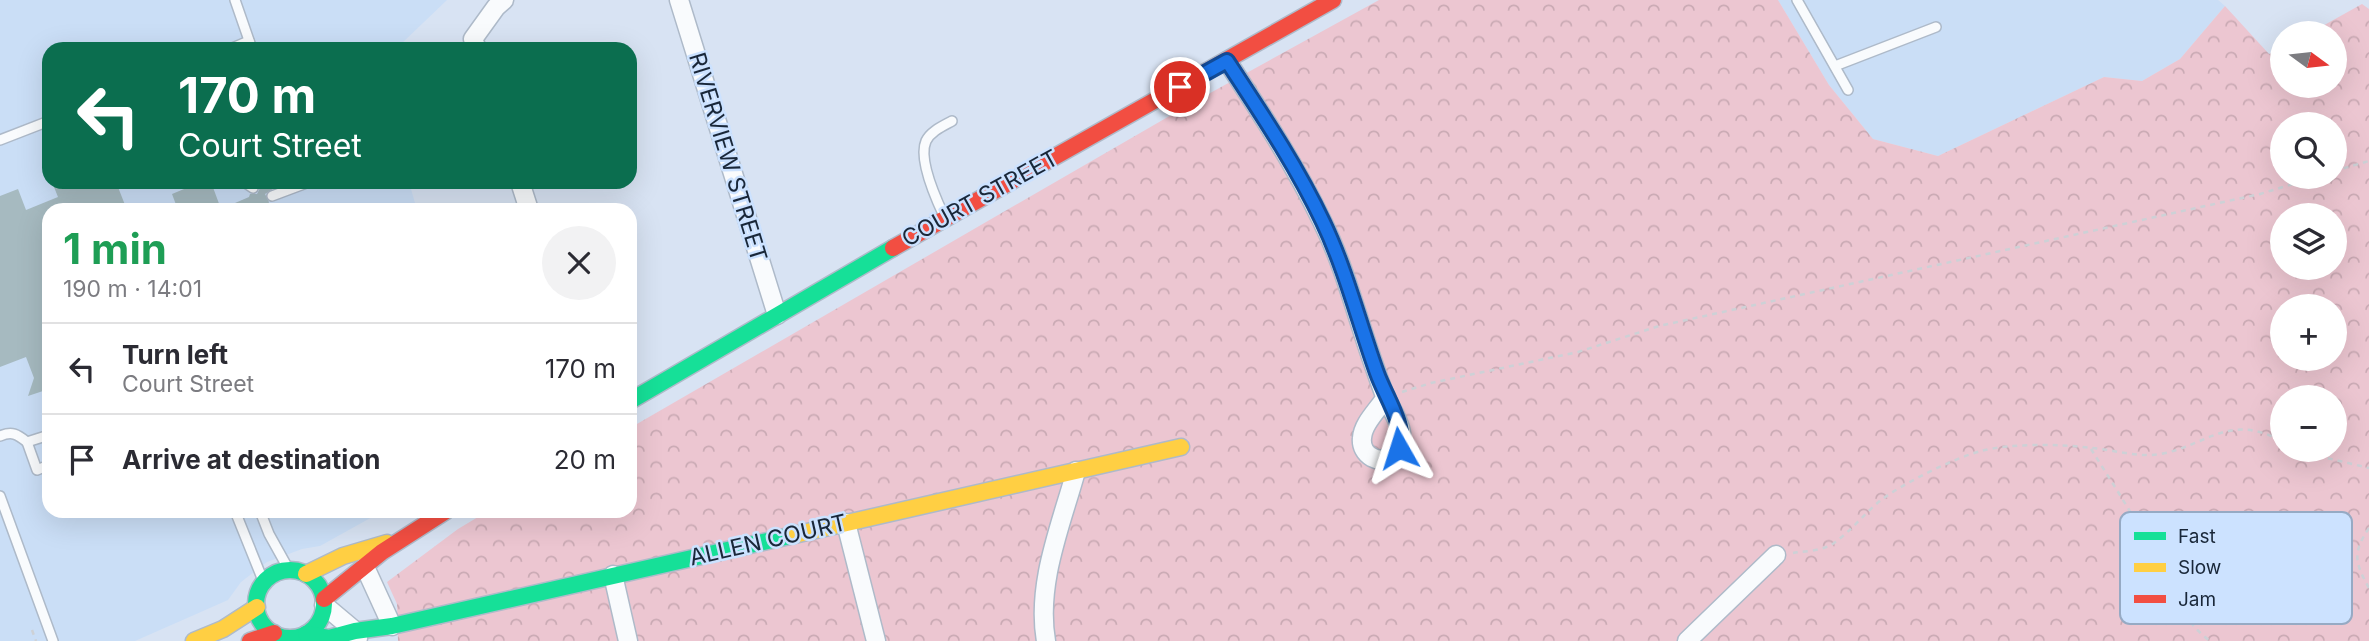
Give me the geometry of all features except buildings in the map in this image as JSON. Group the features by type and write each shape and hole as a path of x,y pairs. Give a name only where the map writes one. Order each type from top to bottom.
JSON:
{"main road":[{"name":"COURT STREET","path":"637,397 945,217 1333,0"},
{"name":"ALLEN COURT","path":"306,634 329,638 357,636 613,575 1181,447"},
{"path":"250,641 274,634 295,637 306,634 319,622 324,602 339,585 400,538 434,518"},
{"path":"306,573 343,556 400,538"},
{"path":"274,634 260,618 257,607 264,583 279,572 289,570 306,573 318,584 324,602"},
{"path":"194,641 223,629 257,607"}],"street":[{"path":"474,42 473,38 489,15 504,0"},
{"name":"RIVERVIEW STREET","path":"679,0 777,315"},
{"path":"1227,61 1267,121 1323,222 1337,254 1386,397"},
{"path":"1046,641 1046,576 1076,471"},
{"path":"846,523 876,641"},
{"path":"1687,641 1776,555"},
{"path":"365,567 392,626"},
{"path":"613,575 628,641"},
{"path":"324,602 357,636"}],"lane":[{"path":"236,0 249,42"},
{"path":"1797,0 1848,90"},
{"path":"1835,66 1937,27"},
{"path":"945,217 934,195 924,152 926,141 935,131 952,121"},
{"path":"0,140 42,124"},
{"path":"272,196 291,189"},
{"path":"0,436 10,432 19,435 27,442 37,470 42,468"},
{"path":"27,442 42,437"},
{"path":"0,496 53,641"},
{"path":"238,518 264,583"},
{"path":"263,518 289,570"}],"path":[{"path":"2347,167 2369,161"},
{"path":"1386,397 1431,383 1578,352 1659,326 2276,189"},
{"path":"1776,555 1817,550 1833,544 1881,500 1911,482 1978,452 2002,446 2091,447 2139,454 2161,454 2226,430 2246,428 2270,435"},
{"path":"2091,447 2129,512"},
{"path":"2344,462 2369,468"},
{"path":"2369,528 2358,546 2357,567 2369,588"},
{"path":"2193,624 2210,641"},
{"path":"32,630 36,641"}],"shaded area":[{"path":"0,0 447,0 403,42 42,42 42,189 411,189 415,203 42,203 42,518 370,518 320,546 302,549 267,562 241,582 228,600 135,641 0,641"},
{"path":"1778,0 2218,0 2225,6 2180,59 2142,81 2104,77 1938,156 1873,139 1829,85"}],"green space":[{"path":"1379,0 1778,0 1829,85 1873,139 1938,156 2104,77 2142,81 2180,59 2225,6 2270,54 2270,98 2347,98 2347,21 2332,21 2362,4 2369,9 2369,641 398,641 397,604 387,582 476,518 637,518 637,424 1192,103"}],"traffic: fast":[{"path":"637,397 893,248"},
{"path":"306,634 329,638 392,626 794,535"},
{"path":"290,570 303,573 314,580 321,591 324,604 321,617 314,628 303,635 290,638 277,635 266,628 259,617 256,604 259,591 266,580 277,573 290,570"}],"traffic: slow":[{"path":"794,535 1181,447"},
{"path":"306,574 343,556 387,543"},
{"path":"194,641 223,629 257,607"}],"traffic: jam":[{"path":"893,248 1333,0"},
{"path":"324,599 382,552 435,518"},
{"path":"250,641 274,633"}],"route":[{"path":"1180,87 1227,61 1267,121 1323,222 1337,254 1386,397 1401,429 1399,448"}]}
